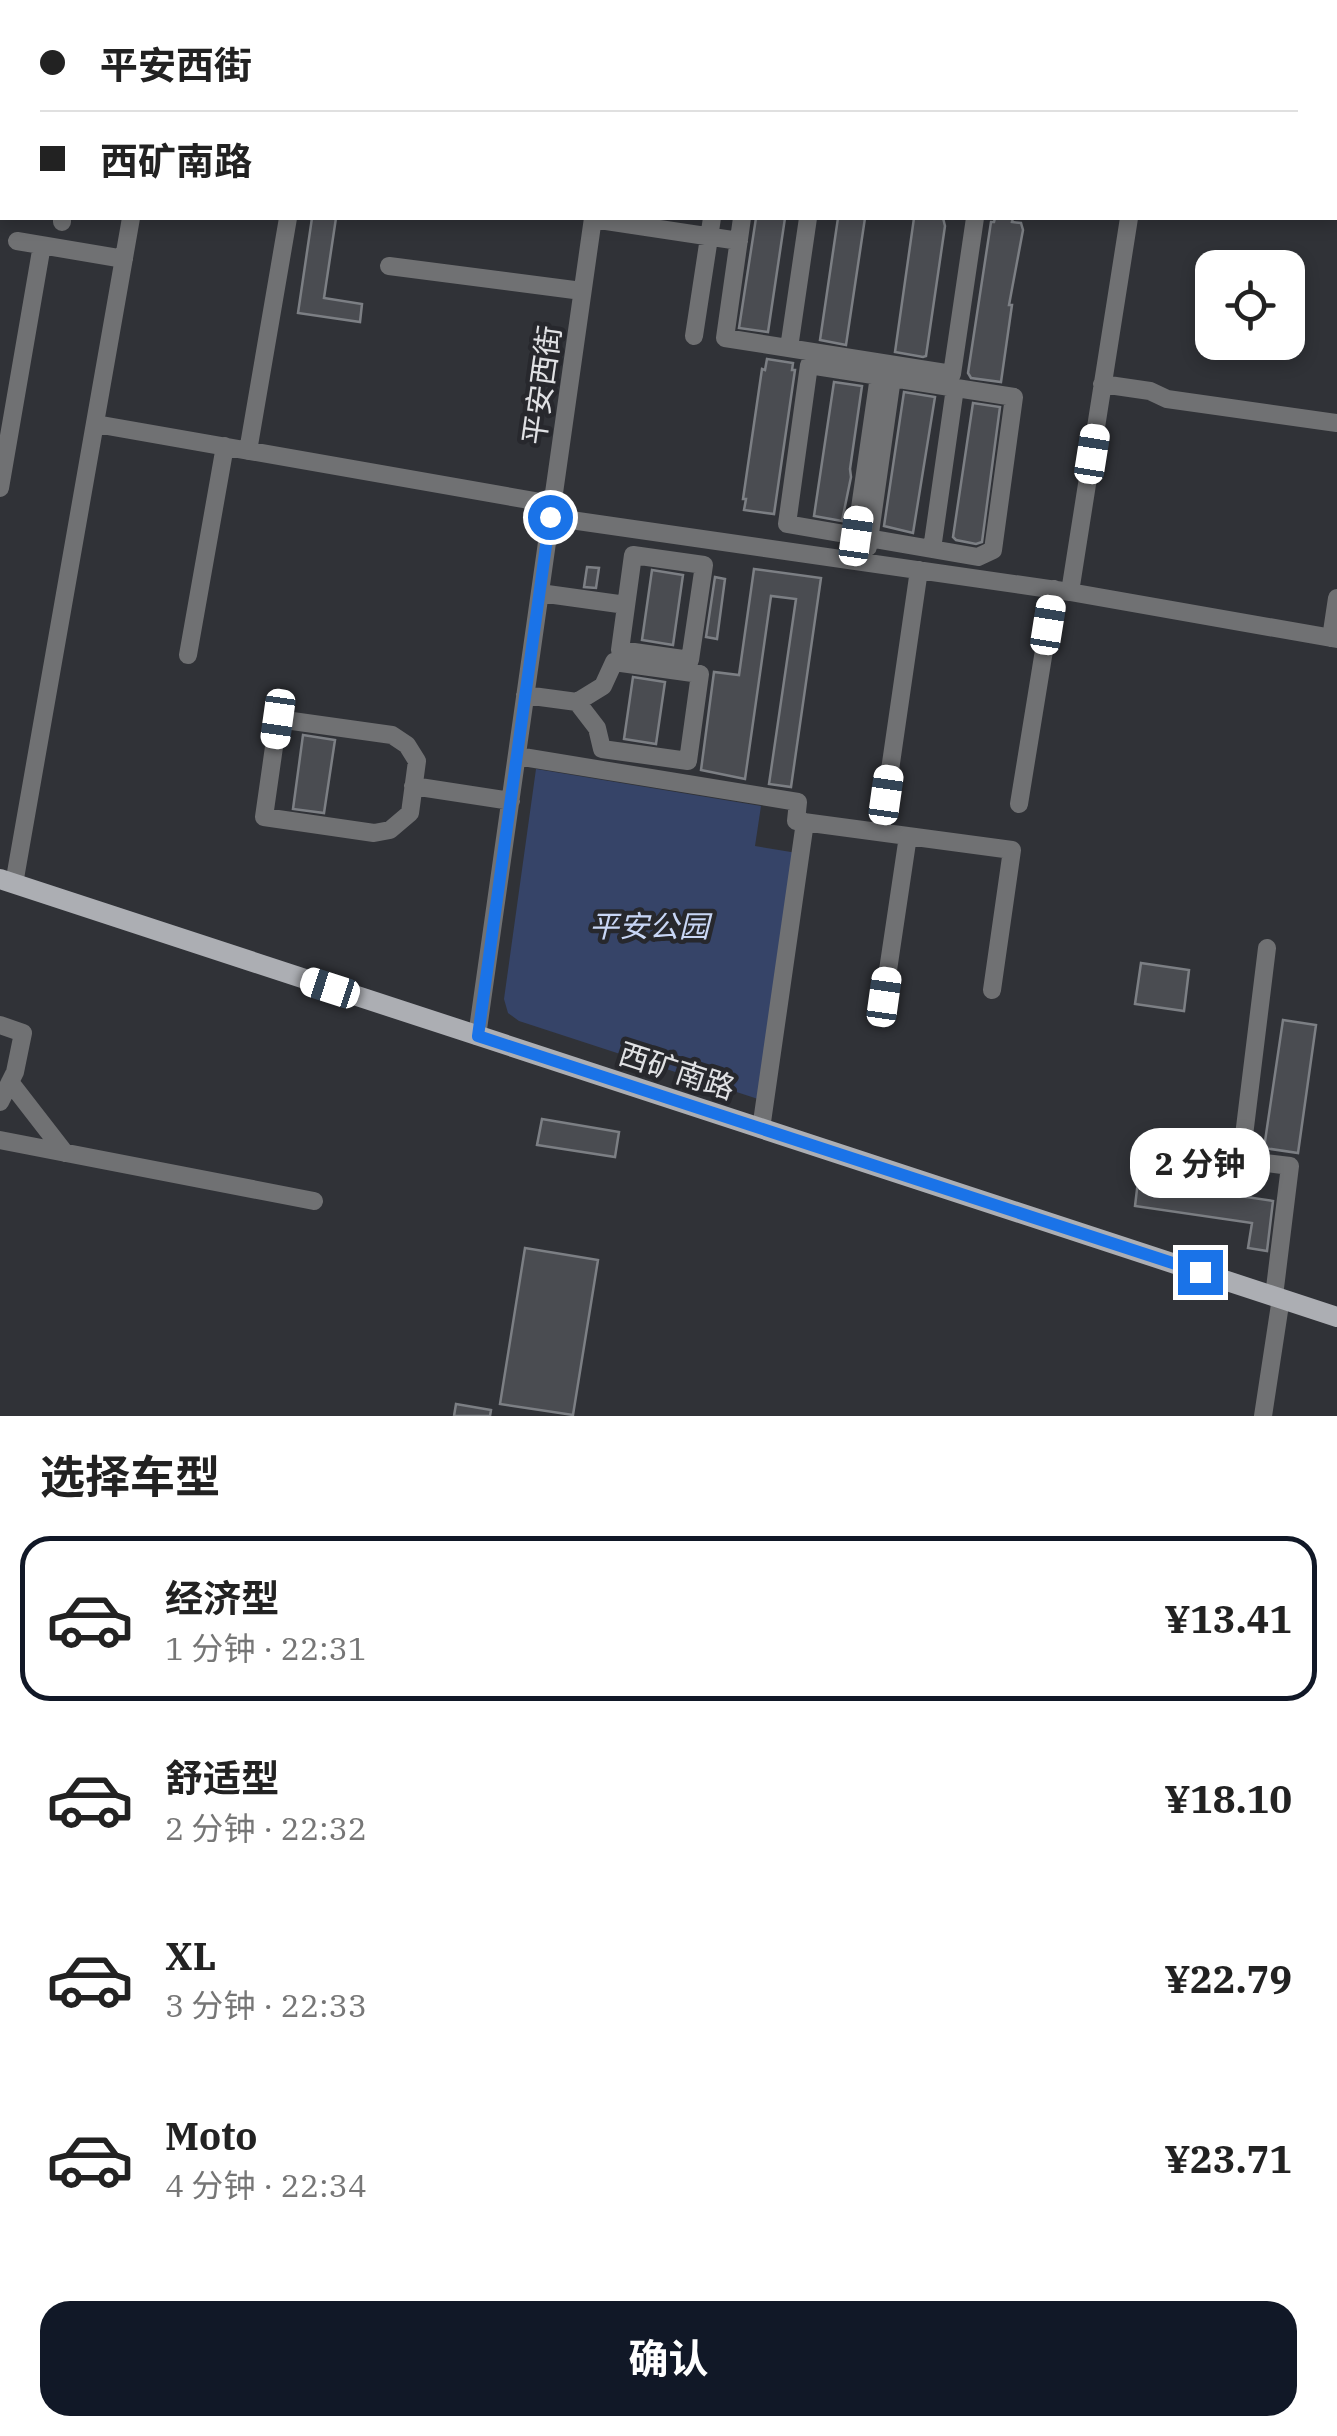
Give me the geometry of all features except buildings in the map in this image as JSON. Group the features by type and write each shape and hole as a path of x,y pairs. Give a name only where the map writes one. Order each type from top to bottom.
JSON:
{"main road":[{"name":"西矿南路","path":"7,881 1337,1316"}],"street":[{"path":"7,881 132,220"},
{"path":"248,451 288,220"},
{"name":"平安西街","path":"478,1036 593,220"},
{"path":"619,220 710,227 739,240"},
{"path":"742,220 725,338 952,374 975,220"},
{"path":"789,348 808,220"},
{"path":"1019,804 1102,384 1128,220"},
{"path":"694,336 710,227"},
{"path":"17,241 124,260"},
{"path":"0,488 42,246"},
{"path":"389,266 582,292"},
{"path":"810,365 955,388 1014,397 993,550 987,555 978,557 786,524 810,365"},
{"path":"866,562 863,537 886,377"},
{"path":"1102,384 1150,391 1167,399 1337,423"},
{"path":"932,549 955,388"},
{"path":"96,424 551,510 1062,591 1334,639 1337,598"},
{"path":"188,655 224,446"},
{"path":"633,555 704,565 690,660 620,650 626,605 633,555"},
{"path":"881,832 919,570"},
{"path":"540,593 626,605"},
{"path":"526,695 576,702 602,686 614,662 700,674 688,761 602,749 596,728 576,702"},
{"path":"278,719 392,735 407,745 417,761 414,786 410,813 398,826 382,832 264,818 278,719"},
{"path":"517,756 798,802 796,821 1012,850 992,990"},
{"path":"414,786 510,801"},
{"path":"761,1129 805,822"},
{"path":"884,997 908,836"},
{"path":"1263,1416 1290,1166 1241,1160 1267,948"},
{"path":"0,1025 23,1033 10,1082 0,1102"},
{"path":"10,1082 66,1153"},
{"path":"0,1140 314,1202"}],"green space":[{"name":"平安公园","path":"536,769 761,806 755,846 797,853 758,1099 519,1021 508,1013 504,999"}],"route":[{"path":"550,517 478,1036 1200,1272"}]}
